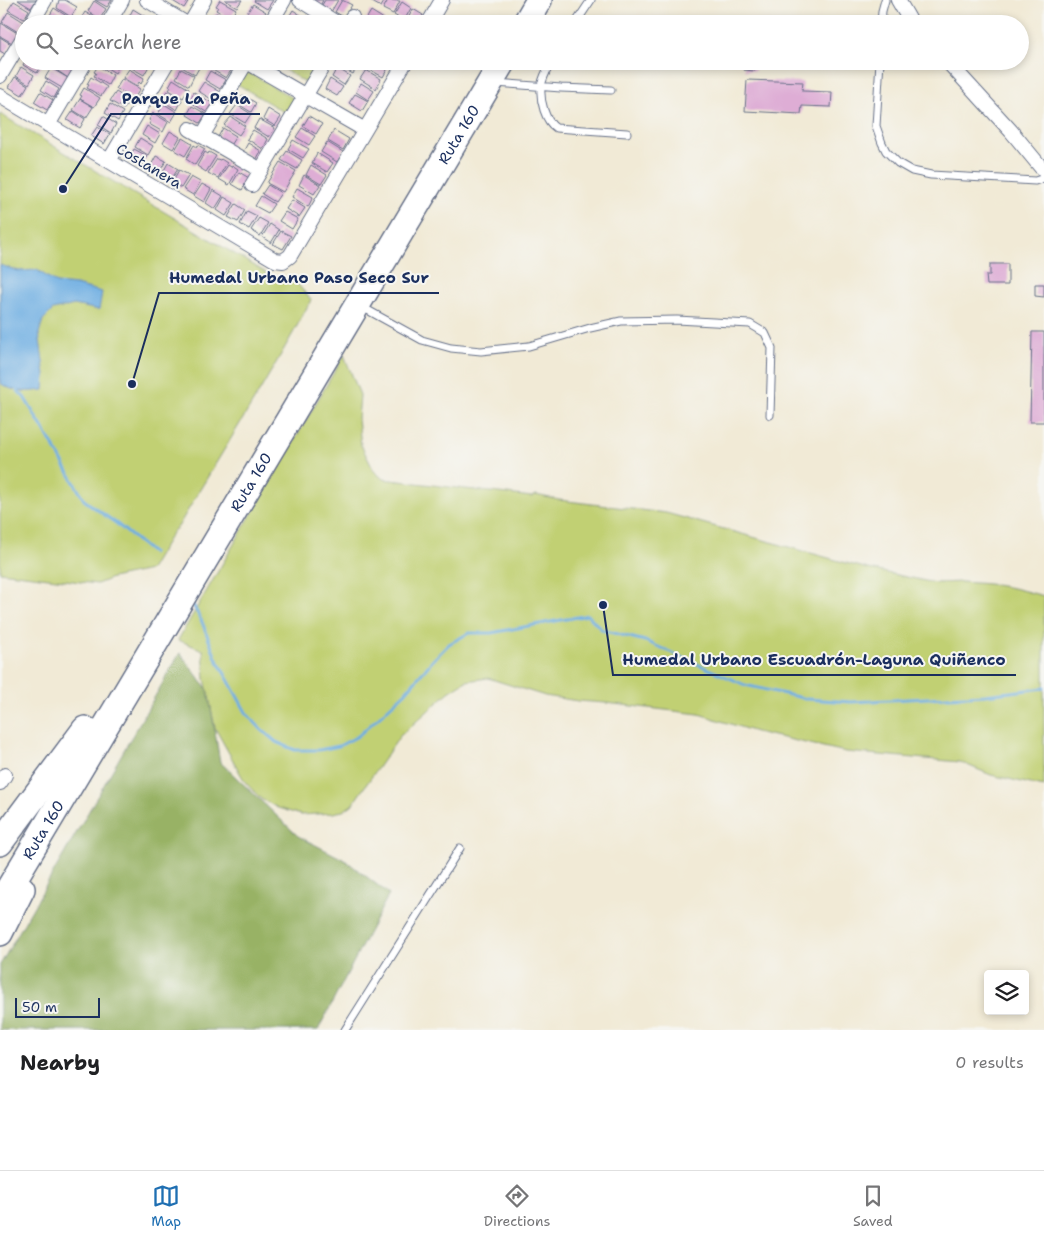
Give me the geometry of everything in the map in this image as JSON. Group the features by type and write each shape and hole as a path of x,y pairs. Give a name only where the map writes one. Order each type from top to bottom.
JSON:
{"highway":[{"path":"512,15 521,0"},
{"path":"530,15 539,0"},
{"name":"Ruta 160","path":"0,903 358,304 487,72"},
{"name":"Ruta 160","path":"0,871 272,414 487,72"},
{"path":"0,843 85,729"},
{"path":"0,934 74,780"}],"street":[{"path":"36,15 45,0"},
{"path":"113,15 122,0"},
{"path":"147,0 173,15"},
{"path":"194,15 204,0"},
{"path":"275,15 284,0"},
{"path":"300,0 324,15"},
{"path":"898,0 907,15"},
{"path":"431,15 436,2"},
{"path":"0,76 15,51"},
{"path":"48,125 81,70"},
{"path":"108,160 163,70"},
{"path":"202,136 242,70"},
{"path":"261,70 365,130 401,70"},
{"path":"252,185 321,70"},
{"path":"954,70 994,112 1044,171"},
{"name":"Costanera","path":"0,96 275,260 283,261 290,256 365,130"},
{"path":"190,129 261,170"}],"lane":[{"path":"581,15 591,0"},
{"path":"882,15 885,0"},
{"path":"548,70 541,87 546,118 556,128 627,133"},
{"path":"879,70 876,126 886,151 898,163 912,171 931,175 1035,181 1044,178"},
{"path":"487,72 541,87 611,90"},
{"path":"358,304 408,334 422,340 466,350 497,350 529,346 621,321 677,320 750,324 765,333 772,348 770,416"},
{"path":"345,1030 460,848"}],"green space":[{"path":"285,70 316,70 306,83"},
{"path":"247,71 296,100 289,115 237,84"},
{"path":"0,114 275,278 295,281 311,300 263,386 150,570 112,578 97,584 0,572"},
{"path":"344,355 360,395 358,419 361,445 374,471 383,479 532,497 536,495 559,500 666,513 868,569 935,583 989,584 1044,596 1044,787 991,775 960,762 846,752 756,732 699,714 545,696 488,678 466,681 449,692 400,736 352,805 343,811 301,815 278,808 261,799 245,782 215,728 205,679 203,650 178,640"},
{"path":"180,653 208,690 220,762 298,836 345,860 389,894 318,1030 0,1030 0,965"}],"water":[{"path":"0,265 19,271 37,270 57,283 76,285 102,292 99,310 74,305 53,310 43,320 39,333 45,375 44,390 21,391 10,389 0,383"}],"building":[{"path":"18,0 36,0 31,8"},
{"path":"59,0 65,0 77,7 72,15 68,15 57,8"},
{"path":"95,0 112,0 107,7"},
{"path":"171,0 189,0 184,8"},
{"path":"220,0 236,9 232,15 224,15 216,10 218,7 216,6"},
{"path":"225,0 242,0 237,7"},
{"path":"255,0 273,0 267,9"},
{"path":"314,0 323,0 320,6 313,2"},
{"path":"325,0 338,0 331,12 324,9 325,7 322,5"},
{"path":"342,0 352,5 345,15 335,12"},
{"path":"373,0 385,0 381,7 372,2"},
{"path":"388,0 400,1 393,14 383,9"},
{"path":"14,1 29,10 26,15 17,15 8,10"},
{"path":"94,1 106,9 102,15 94,15 88,11"},
{"path":"402,2 411,8 407,15 394,15"},
{"path":"253,4 266,12 264,15 250,15 247,13"},
{"path":"54,8 65,15 50,15"},
{"path":"133,9 143,15 130,15"},
{"path":"413,9 423,15 410,15"},
{"path":"293,10 300,15 290,15"},
{"path":"371,11 378,15 369,15"},
{"path":"8,12 15,16 15,30 2,22"},
{"path":"1,23 15,32 15,42 14,44 0,36"},
{"path":"0,37 11,44 5,54 0,51"},
{"path":"19,70 26,70 34,75 29,84 16,76"},
{"path":"50,70 54,70 68,78 62,88 45,78"},
{"path":"56,70 72,70 68,78"},
{"path":"95,70 105,70 113,75 108,85 94,76 96,73 94,72"},
{"path":"128,70 131,70 144,78 141,84 139,82 137,86 123,78"},
{"path":"135,70 147,70 144,75"},
{"path":"180,70 194,76 189,86 176,78"},
{"path":"187,70 198,70 195,75"},
{"path":"213,70 231,70 226,78"},
{"path":"336,70 340,70 350,76 344,85 332,77"},
{"path":"346,70 355,70 353,74"},
{"path":"366,70 381,79 376,89 360,79"},
{"path":"371,70 387,70 383,77"},
{"path":"210,71 226,80 220,89 205,80"},
{"path":"15,77 28,85 22,95 9,87"},
{"path":"91,77 107,87 101,96 87,88"},
{"path":"122,79 140,89 134,99 116,89"},
{"path":"173,79 189,89 183,98 169,90"},
{"path":"330,79 343,87 337,96 325,89"},
{"path":"747,80 803,82 802,91 832,92 831,107 802,106 801,114 745,111"},
{"path":"46,81 59,89 54,98 41,90"},
{"path":"204,82 219,91 213,100 198,91"},
{"path":"361,83 374,91 368,100 356,92"},
{"path":"84,88 100,98 94,107 80,99"},
{"path":"167,91 182,100 177,110 163,101"},
{"path":"40,92 53,100 47,110 34,102"},
{"path":"116,92 129,100 124,109 110,101"},
{"path":"194,92 212,103 206,112 189,101"},
{"path":"355,94 368,101 362,111 349,103"},
{"path":"243,95 256,103 251,112 238,104"},
{"path":"80,99 93,107 86,118 73,110"},
{"path":"110,104 123,112 118,121 105,113"},
{"path":"164,104 177,112 171,122 158,114"},
{"path":"237,105 251,114 245,123 230,114"},
{"path":"192,106 206,114 200,123 187,115"},
{"path":"268,109 281,117 275,126 263,119"},
{"path":"73,111 85,119 80,128 67,120"},
{"path":"153,113 168,122 163,132 149,124"},
{"path":"103,116 116,124 111,133 98,125"},
{"path":"309,116 322,124 316,134 303,126"},
{"path":"231,117 245,126 239,135 224,125"},
{"path":"259,119 275,128 269,137 254,128"},
{"path":"147,126 160,134 155,143 142,135"},
{"path":"97,127 110,134 104,144 91,136"},
{"path":"223,128 236,136 229,147 218,137"},
{"path":"302,128 315,136 309,145 296,137"},
{"path":"253,130 268,139 263,149 247,139"},
{"path":"334,130 349,139 343,150 328,141"},
{"path":"170,131 180,137 173,149 163,143"},
{"path":"140,138 153,146 148,155 135,147"},
{"path":"182,138 192,144 185,156 175,150"},
{"path":"293,140 309,149 303,158 288,149"},
{"path":"327,142 343,152 337,162 321,152"},
{"path":"248,143 261,151 256,160 243,152"},
{"path":"194,145 205,149 195,165 186,159"},
{"path":"134,149 147,156 142,166 129,158"},
{"path":"287,151 302,160 297,169 281,160"},
{"path":"205,152 216,156 206,172 197,166"},
{"path":"317,153 333,163 327,172 312,163"},
{"path":"156,156 166,161 158,174 149,169"},
{"path":"217,159 227,163 218,178 208,173"},
{"path":"280,162 296,171 283,192 267,183"},
{"path":"168,163 178,169 170,181 161,176"},
{"path":"228,165 238,169 229,185 219,179"},
{"path":"311,165 327,175 321,184 306,175"},
{"path":"179,170 189,175 181,188 172,182"},
{"path":"239,172 249,178 242,190 232,184"},
{"path":"304,175 320,185 314,194 299,185"},
{"path":"191,177 200,182 193,195 183,189"},
{"path":"202,184 211,189 204,202 194,196"},
{"path":"268,185 281,193 275,202 262,194"},
{"path":"297,188 313,197 308,207 292,197"},
{"path":"213,190 223,196 215,209 206,203"},
{"path":"261,196 274,204 268,213 255,206"},
{"path":"224,197 234,203 226,216 217,210"},
{"path":"292,200 305,208 299,217 286,209"},
{"path":"236,204 245,210 238,222 228,217"},
{"path":"247,211 257,216 249,229 240,224"},
{"path":"285,212 298,219 292,229 279,221"},
{"path":"259,218 268,223 260,236 251,230"},
{"path":"270,224 279,230 271,243 262,237"},
{"path":"281,231 291,236 283,249 273,244"},
{"path":"990,264 1008,264 1008,285 987,285 986,275 990,275"},
{"path":"1035,284 1044,284 1044,297 1035,296"},
{"path":"1032,332 1044,332 1044,422 1030,422"}],"waterway":[{"path":"16,389 24,397 84,500 152,553"},
{"path":"192,603 202,622 216,658 247,714 276,742 295,750 319,750 339,746 358,736 405,693 449,644 469,633 491,633 588,615 602,630 645,641 745,685 807,699 851,702 985,695 1044,688"}],"place":[{"name":"Parque La Peña","path":"63,189"},
{"name":"Humedal Urbano Paso Seco Sur","path":"132,384"},
{"name":"Humedal Urbano Escuadrón-Laguna Quiñenco","path":"603,605"}]}
